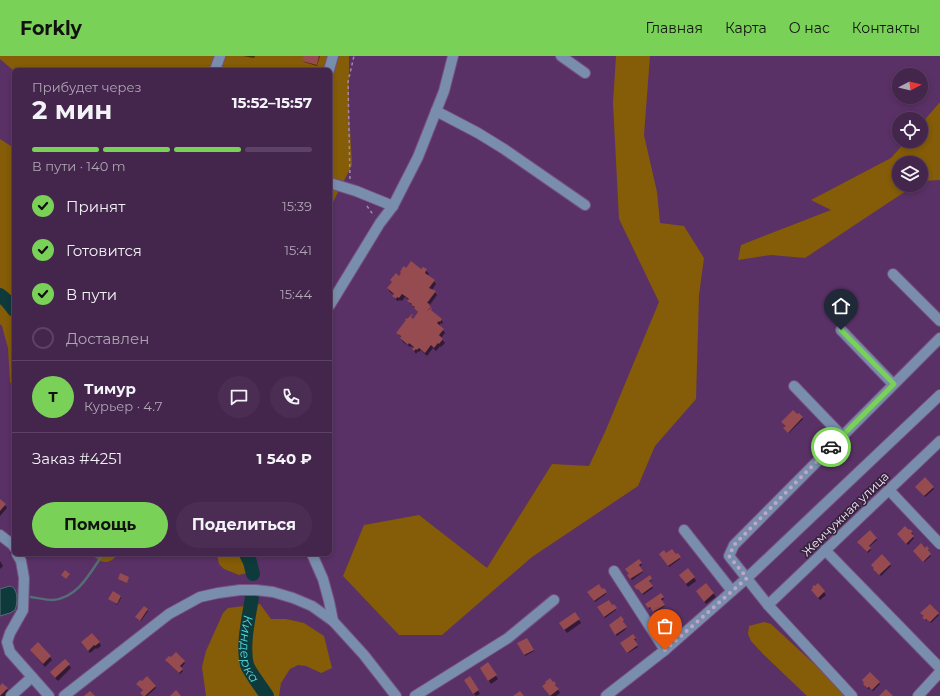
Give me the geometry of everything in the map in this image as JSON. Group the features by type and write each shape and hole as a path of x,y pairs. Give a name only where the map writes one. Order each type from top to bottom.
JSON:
{"street":[{"path":"216,68 220,56"},
{"path":"330,68 333,56"},
{"path":"332,301 392,206 418,157 444,91 453,56"},
{"path":"561,56 585,73"},
{"path":"436,111 478,133 504,149 585,205"},
{"path":"332,184 356,191 392,206"},
{"path":"893,274 940,321"},
{"path":"841,330 894,384"},
{"path":"852,696 768,606 729,556 734,545 940,338"},
{"path":"794,386 842,436"},
{"path":"606,696 665,650 747,578 940,395"},
{"name":"Жемчужная улица","path":"768,606 940,441"},
{"path":"889,490 940,544"},
{"path":"684,530 732,591"},
{"path":"0,535 12,544"},
{"path":"826,550 940,668"},
{"path":"18,556 21,561 24,578 23,610 10,633 7,642 10,652 49,696"},
{"path":"313,556 323,580 333,621"},
{"path":"614,571 665,650"},
{"path":"64,696 169,614 200,598 212,594 240,590 273,592 312,606 333,621 364,655 396,696"},
{"path":"415,696 508,638 554,600"},
{"path":"918,696 940,672"},
{"path":"11,696 32,677"}],"path":[{"path":"354,56 348,82 350,184 380,223"}],"shaded area":[{"path":"0,56 349,56 349,110 352,165 332,204 332,68 12,68 12,69 0,59"},
{"path":"616,56 650,56 644,135 657,192 660,223 684,226 704,258 699,295 696,399 655,446 638,486 532,557 442,635 399,635 343,576 364,525 419,515 487,568 552,464 589,466 605,432 659,302 619,219 613,103"},
{"path":"940,102 940,180 928,181 928,156 893,156 900,148 928,148 928,116"},
{"path":"0,139 12,147 12,385 10,382 8,348 2,326 0,324"},
{"path":"892,157 892,192 904,192 805,258 771,255 738,260 741,245 831,210 811,200"},
{"path":"94,556 116,556 107,562"},
{"path":"217,556 251,556 247,573 239,575 224,569 219,564"},
{"path":"10,586 14,588 17,595 16,608 10,613 0,616 0,589"},
{"path":"260,604 271,619 286,619 304,623 324,636 332,668 321,673 306,666 298,665 290,669 281,683 279,696 206,696 202,667 206,651 223,613 228,608"},
{"path":"764,622 771,624 849,696 807,696 751,641 748,634 749,626"}],"building":[{"path":"304,56 319,56 317,65 302,61"},
{"path":"411,261 421,269 423,267 427,269 425,273 435,280 429,288 436,291 427,303 430,304 429,305 431,307 427,311 431,308 431,310 442,319 437,323 444,329 439,335 443,339 434,348 431,345 425,353 419,348 414,351 412,349 414,347 409,343 408,345 400,338 401,336 396,333 406,318 407,319 413,314 411,317 413,319 418,312 414,308 415,307 411,305 412,304 407,301 409,299 402,294 396,299 392,296 394,294 387,288 392,282 390,280 396,273 399,276 401,269 404,266 406,268"},
{"path":"793,410 803,417 788,433 783,428 786,426 781,422"},
{"path":"925,477 934,487 924,496 915,487"},
{"path":"0,499 6,504 0,511"},
{"path":"905,526 913,532 911,533 914,536 906,544 897,534"},
{"path":"870,530 877,538 869,546 871,548 867,552 857,542"},
{"path":"921,543 925,548 927,546 931,554 923,562 913,551"},
{"path":"672,549 681,557 668,566 659,554 664,550 666,553"},
{"path":"882,554 891,564 879,575 871,565"},
{"path":"639,559 642,563 639,565 643,571 630,579 627,575 629,574 625,569"},
{"path":"688,568 695,577 686,584 679,575"},
{"path":"65,570 70,574 66,579 61,575"},
{"path":"120,573 129,577 127,583 118,579"},
{"path":"650,575 652,579 649,581 653,586 642,594 634,586"},
{"path":"706,583 714,593 704,602 696,591"},
{"path":"818,583 825,591 818,598 811,590 814,585 815,586"},
{"path":"599,584 602,589 604,588 607,592 594,601 587,592"},
{"path":"113,591 121,596 117,604 108,599"},
{"path":"661,593 664,597 661,599 665,605 653,612 650,607 648,608 645,604"},
{"path":"609,600 612,605 614,604 617,608 604,617 597,607"},
{"path":"930,604 939,613 930,622 926,619 925,620 922,617 924,616 920,613"},
{"path":"144,606 148,609 140,621 135,617"},
{"path":"672,611 675,615 672,617 675,621 664,628 657,621"},
{"path":"575,612 580,619 564,630 559,623"},
{"path":"621,616 627,627 615,635 609,625"},
{"path":"92,633 100,642 88,651 81,642"},
{"path":"633,634 638,645 627,653 620,643"},
{"path":"527,638 534,650 524,655 517,643"},
{"path":"38,642 51,656 43,664 30,650"},
{"path":"176,652 185,661 180,666 183,669 179,673 165,660"},
{"path":"65,659 70,664 55,678 50,672"},
{"path":"488,662 497,675 488,681 480,668"},
{"path":"870,672 880,682 872,690 863,684 864,683 862,680"},
{"path":"147,676 156,686 145,696 143,696 140,693 143,690 136,684"},
{"path":"470,676 479,690 473,694 464,680"},
{"path":"550,678 559,689 550,696 542,686"},
{"path":"2,683 8,688 0,696 0,686"},
{"path":"886,689 893,696 879,696"},
{"path":"176,690 181,696 170,696"},
{"path":"90,691 95,696 84,696"},
{"path":"520,691 524,696 513,696"}],"waterway":[{"name":"Киндерка","path":"0,295 12,307"},
{"path":"31,597 53,600 70,595 88,576 102,556"},
{"name":"Киндерка","path":"247,556 253,574"},
{"name":"Киндерка","path":"252,597 246,631 245,649 247,665 267,696"}],"way so far":[{"path":"665,650 747,578 729,556 734,545 831,447"}],"route":[{"path":"831,447 894,384 841,330"}]}
